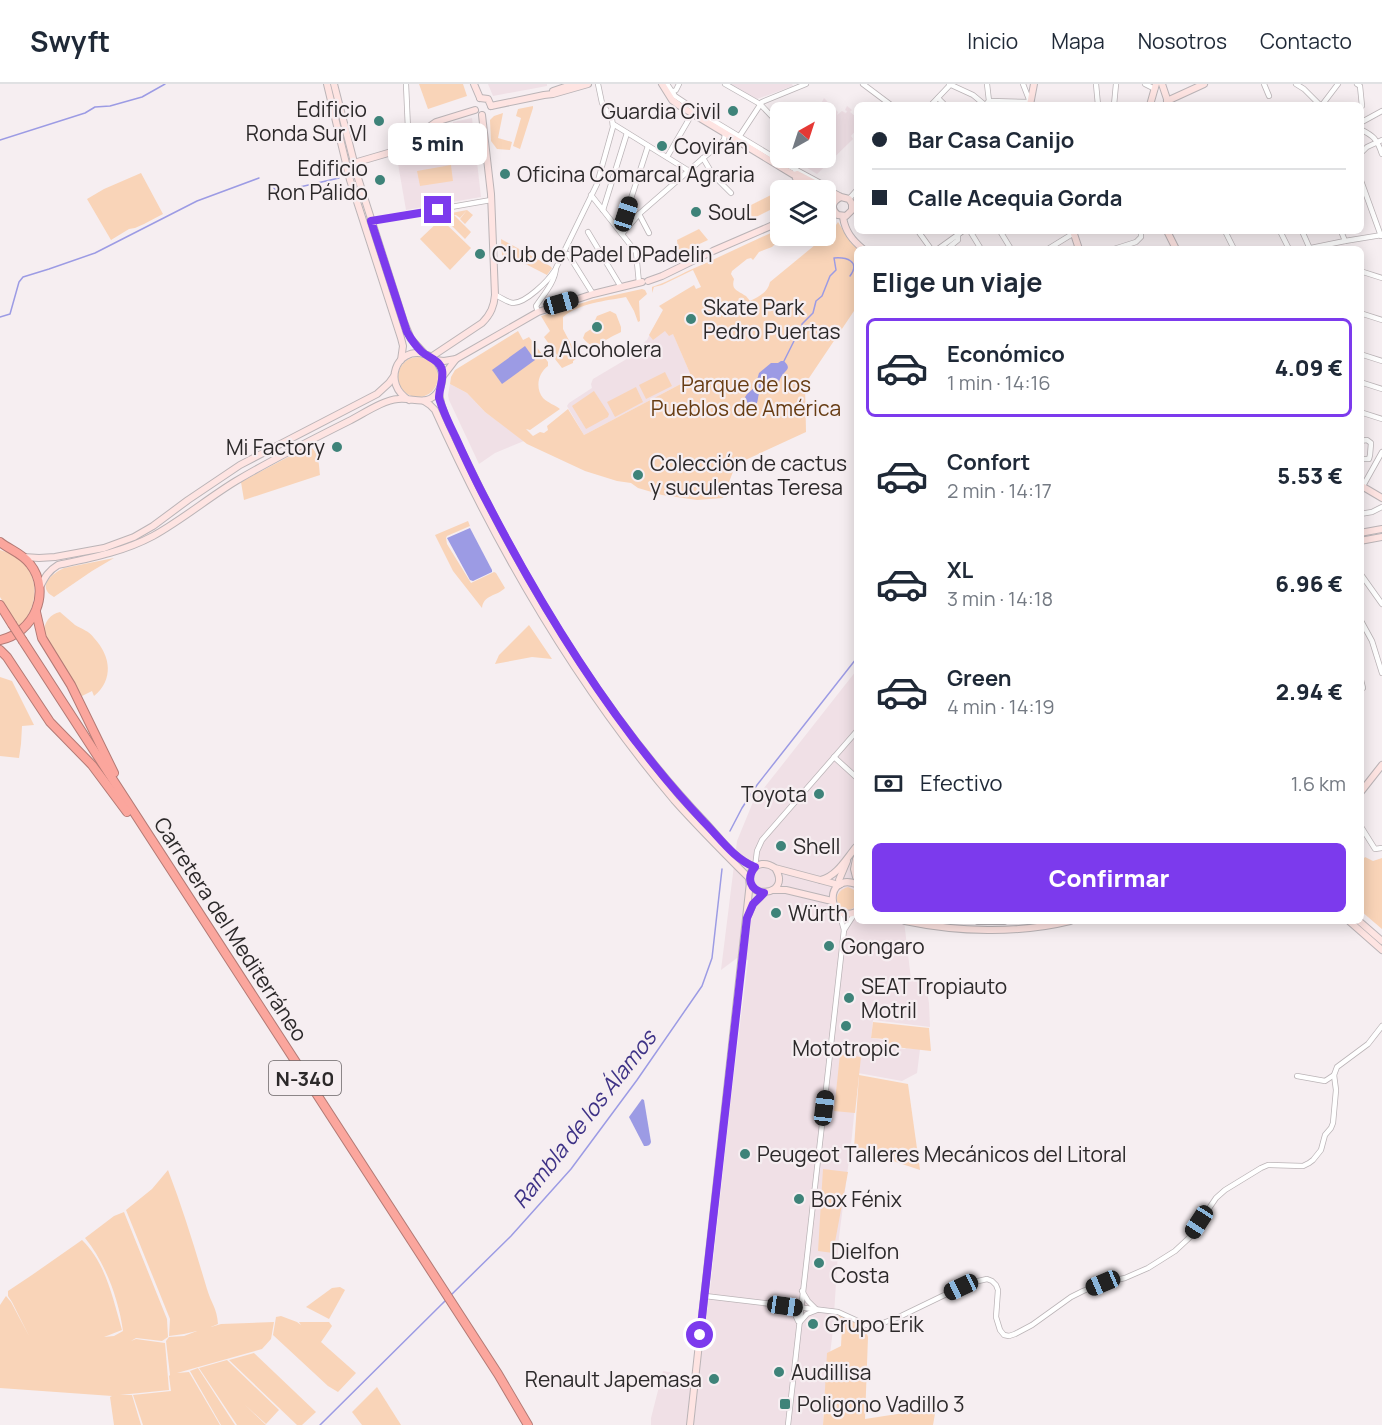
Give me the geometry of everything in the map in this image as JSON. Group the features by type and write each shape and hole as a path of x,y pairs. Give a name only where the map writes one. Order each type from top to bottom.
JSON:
{"highway":[{"path":"0,640 16,634 28,625 36,612 40,587 32,566 24,557 2,545"},
{"name":"Carretera del Mediterráneo","path":"0,605 498,1374 528,1425"},
{"path":"36,612 42,638 71,685 110,766 167,865"},
{"path":"0,650 50,722 92,765 167,865"}],"main road":[{"path":"24,557 55,557 104,548 134,537 240,465 377,394 394,376 400,360 401,338 350,180 327,84"},
{"path":"334,84 371,221 407,332 424,354"},
{"path":"474,84 480,98"},
{"path":"544,95 574,84"},
{"path":"491,106 553,94 588,84"},
{"path":"662,84 672,100 692,114 725,134 738,138 795,172 797,174 842,201 854,209 849,215 843,217 835,214 842,201"},
{"path":"1030,102 1034,84"},
{"path":"1162,84 1167,101"},
{"path":"1167,101 1204,84"},
{"path":"1155,90 1167,101"},
{"path":"475,110 475,101 480,98 488,99 491,106 490,111 482,115"},
{"path":"354,163 389,153 400,148 436,122 475,110"},
{"path":"475,110 482,115"},
{"path":"433,358 482,323 494,305 491,200 482,115"},
{"path":"795,172 800,180"},
{"path":"843,217 850,237 860,246"},
{"path":"442,376 456,359 524,318 592,294 662,276 770,226"},
{"path":"400,360 415,353 444,361 456,359"},
{"path":"433,358 440,366 442,376 439,398 444,411 483,494 549,614 604,697 639,744 689,805 722,840 740,859 755,867"},
{"path":"394,376 398,390 410,400"},
{"path":"424,401 439,391"},
{"path":"40,587 46,574 58,565 106,555 138,544 236,481 388,401 399,399 424,401 435,410 490,525 523,584 602,708 683,810 750,880 755,890 764,893"},
{"path":"1364,487 1382,498"},
{"path":"1364,532 1382,529"},
{"path":"1364,540 1382,537"},
{"path":"1364,789 1382,765"},
{"path":"820,881 831,876 854,849"},
{"path":"848,858 839,880 840,884 833,892 832,901 839,912 854,914"},
{"path":"690,1425 751,873 755,867 767,864 820,881 854,883"},
{"path":"773,890 779,877 775,868"},
{"path":"747,918 753,904 764,893 773,890 786,890 832,901"},
{"path":"920,924 969,930 1015,929 1049,924"},
{"path":"1352,924 1382,950"},
{"path":"1362,924 1382,941"}],"street":[{"path":"406,84 408,129 412,139"},
{"path":"495,295 510,303 516,302 533,292 556,268 597,184 613,124 602,103 598,84"},
{"path":"667,84 681,101 738,138 762,102 806,84"},
{"path":"672,92 679,84"},
{"path":"725,84 760,105 770,115"},
{"path":"863,84 887,102"},
{"path":"934,102 950,84 973,94 983,102"},
{"path":"986,102 987,84"},
{"path":"1023,84 1030,102"},
{"path":"1096,84 1098,102"},
{"path":"1114,102 1116,84"},
{"path":"1145,84 1155,90"},
{"path":"1264,84 1269,96"},
{"path":"1296,84 1318,102"},
{"path":"1323,102 1338,84"},
{"path":"1358,84 1362,102"},
{"path":"938,98 942,102"},
{"path":"1364,121 1382,111"},
{"path":"667,157 692,114"},
{"path":"613,124 689,171"},
{"path":"1364,131 1381,140"},
{"path":"603,210 627,133"},
{"path":"622,234 639,214 724,140 725,134"},
{"path":"1364,150 1381,140"},
{"path":"1381,140 1382,154"},
{"path":"622,234 626,214 648,146"},
{"path":"704,158 713,175 731,193"},
{"path":"795,172 796,168"},
{"path":"1322,246 1382,236 1364,189"},
{"path":"591,195 636,252 643,282"},
{"path":"371,221 491,200"},
{"path":"639,214 649,233"},
{"path":"588,232 621,287"},
{"path":"942,246 959,234"},
{"path":"951,246 958,240 960,234"},
{"path":"1052,246 1070,234"},
{"path":"1123,246 1136,242 1141,234"},
{"path":"1342,234 1344,241"},
{"path":"568,254 592,294"},
{"path":"538,312 536,306 551,283 556,268"},
{"path":"1364,272 1382,278"},
{"path":"1364,314 1382,320"},
{"path":"1364,355 1382,361"},
{"path":"1364,383 1382,389"},
{"path":"1364,413 1382,419"},
{"path":"1364,440 1371,443 1369,459 1364,459"},
{"path":"1364,483 1382,452"},
{"path":"1375,465 1382,468"},
{"path":"1364,513 1382,507"},
{"path":"1364,577 1382,604"},
{"path":"1364,626 1380,657 1382,673"},
{"path":"755,867 756,855 762,840 854,734"},
{"path":"834,757 854,775"},
{"path":"1364,832 1375,849 1382,848"},
{"path":"740,859 756,855"},
{"path":"788,1425 844,930 839,912"},
{"path":"844,930 854,916"},
{"path":"705,1296 838,1312 868,1326 875,1326 961,1287 987,1279 993,1281 998,1290 996,1317 1000,1330 1004,1335 1015,1334 1032,1325 1071,1297 1103,1283 1125,1278 1148,1268 1175,1251 1189,1238 1224,1190 1261,1168 1268,1165 1303,1166 1313,1160 1321,1150 1325,1135 1333,1123 1336,1090 1334,1075 1337,1067 1368,1044 1382,1026"},
{"path":"1297,1076 1324,1081 1334,1075"},
{"path":"785,1306 797,1302 802,1291"},
{"path":"802,1291 817,1311"},
{"path":"785,1306 794,1312 798,1324"},
{"path":"798,1324 807,1314 817,1311"}],"shaded area":[{"path":"488,84 547,84 547,86 493,96"},
{"path":"731,84 792,84 793,86 757,99"},
{"path":"847,106 852,110 850,112 854,115 854,132 851,136 853,139 836,156 836,110 837,115 842,111 846,113"},
{"path":"472,118 481,197 406,210 397,158 406,155 405,152 442,126 447,124 448,127 453,126 453,122"},
{"path":"807,168 823,168 817,174"},
{"path":"663,310 692,378 584,435 567,406 592,388 593,379 625,360 647,340"},
{"path":"450,384 467,393 485,412 524,441 495,453 479,464 449,400"},
{"path":"854,674 854,924 904,924 911,979 925,979 930,1027 873,1020 871,1038 884,1040 885,1047 920,1049 917,1073 902,1081 858,1073 839,1237 833,1330 823,1425 651,1425 663,1371 698,1377 748,960 737,958 721,970 737,841 753,802"}],"green space":[{"path":"419,84 463,84 467,96 428,109"},
{"path":"533,106 520,149 513,146 521,118 516,116 518,109"},
{"path":"503,113 498,138 512,142 510,150 497,149 491,141 490,120"},
{"path":"451,165 453,181 420,186 417,171"},
{"path":"141,173 163,214 111,240 87,199"},
{"path":"770,196 770,210 752,219 749,206"},
{"path":"467,210 473,215 465,224 460,219"},
{"path":"467,210 460,218 454,215 471,232 465,239 441,215"},
{"path":"441,219 471,248 450,270 420,239"},
{"name":"Parque de los Pueblos de América","path":"838,222 855,246 854,311 805,384 806,432 741,462 734,469 723,498 697,500 662,495 638,488 631,483 585,471 527,444 485,412 467,393 450,384 455,370 518,331 523,340 529,337 548,362 548,366 540,377 539,390 543,398 560,409 530,430 526,429 533,436 540,432 544,433 548,430 547,426 568,409 584,435 692,378 673,334 669,336 665,331 653,340 649,335 663,310 659,306 694,285 696,289 701,287 693,270 654,287 652,293 652,287 770,234 770,246 773,246 759,252 753,260 747,259 731,274 734,279 734,288 750,301 763,293 770,282 814,246 836,246"},
{"path":"699,229 708,240 680,253 677,240"},
{"path":"501,239 552,268 547,275 508,255 506,258 502,255"},
{"path":"642,289 647,294 639,301 640,321 638,322 626,297 585,306 563,317 563,329 576,359 562,368 555,359 557,355 544,337 550,331 541,316 592,300"},
{"path":"610,311 616,314 621,332 597,345 590,345 583,338 585,333 591,329 597,316"},
{"path":"418,357 426,358 432,363 437,369 437,385 432,391 426,396 418,397 410,396 404,391 399,385 398,377 399,369 404,363 410,358"},
{"path":"665,372 672,386 646,399 639,385"},
{"path":"636,387 643,402 615,417 607,402"},
{"path":"594,391 609,414 608,417 586,429 572,406"},
{"path":"309,446 317,455 320,475 244,500 241,482"},
{"path":"468,521 470,526 447,536 447,544 471,583 494,572 505,588 485,600 482,608 453,571 435,535"},
{"path":"0,550 23,562 34,582 32,605 19,627 0,597"},
{"path":"114,558 54,597 46,589 50,577 64,568"},
{"path":"60,612 90,634 104,652 107,660 107,675 105,683 94,696 92,691 82,696 43,631 49,618"},
{"path":"529,625 552,659 532,657 495,664 499,655"},
{"path":"0,677 12,681 34,725 22,726 19,758 0,756"},
{"path":"1364,858 1373,861 1382,858 1382,929 1364,914"},
{"path":"848,887 854,890 854,907 850,910 841,906 837,900 839,892"},
{"path":"873,1022 929,1028 931,1051 886,1046 885,1039 871,1038"},
{"path":"840,1054 861,1057 855,1113 834,1111"},
{"path":"859,1075 908,1084 920,1170 854,1148"},
{"path":"823,1169 848,1172 833,1253 818,1251"},
{"path":"168,1170 216,1314 218,1324 211,1327 221,1324 274,1322 271,1339 262,1349 177,1373 189,1372 220,1425 143,1425 133,1395 171,1391 166,1341 169,1337 184,1336 197,1331 169,1336 170,1319 126,1210 152,1189"},
{"path":"124,1212 167,1319 168,1337 162,1341 136,1338 131,1341 136,1339 165,1343 169,1390 120,1395 132,1395 141,1425 114,1425 110,1397 112,1396 0,1388 0,1305 6,1296 29,1336 8,1296 8,1291 82,1240 103,1270 122,1330 104,1337 114,1336 123,1331 110,1282 99,1258 85,1238 114,1216"},
{"path":"340,1287 345,1290 329,1319 306,1307 332,1288"},
{"path":"833,1314 859,1324 868,1337 865,1419 936,1408 933,1425 823,1425 827,1353 841,1346 842,1326"},
{"path":"281,1316 301,1325 299,1322 329,1322 332,1326 321,1342 356,1373 338,1392 328,1386 273,1335 276,1317"},
{"path":"254,1353 316,1412 302,1425 297,1425 229,1360"},
{"path":"227,1360 279,1410 266,1424 244,1404 266,1425 237,1425 199,1368"},
{"path":"198,1368 235,1425 221,1425 190,1371"},
{"path":"377,1387 401,1425 362,1425 352,1412"}],"water":[{"path":"525,346 535,360 502,384 492,370"},
{"path":"784,361 788,367 779,382 763,389 756,405 749,406 745,397 755,387 759,373 771,363"},
{"path":"470,528 492,570 473,581 470,580 447,538"},
{"path":"642,1099 651,1142 646,1146 629,1117"}],"waterway":[{"path":"0,140 85,113 95,107 110,106 142,97 165,84"},
{"path":"0,317 10,314 19,282 23,277 95,253 197,201 259,178"},
{"path":"269,183 278,192 339,178"},
{"path":"784,361 794,341 802,335 802,324 813,313 816,301 822,296 830,276 836,270 834,258 847,259 853,263 854,267 850,276"},
{"name":"Rambla de los Álamos","path":"730,831 757,785 854,662"},
{"name":"Rambla de los Álamos","path":"451,1295 511,1236 571,1169 637,1080 702,986 712,958 722,869"},
{"name":"Rambla de los Álamos","path":"320,1425 446,1300"}],"place":[{"name":"Guardia Civil","path":"733,111"},
{"name":"Edificio Ronda Sur VI","path":"379,121"},
{"name":"Covirán","path":"662,146"},
{"name":"Oficina Comarcal Agraria","path":"505,174"},
{"name":"Edificio Ron Pálido","path":"380,180"},
{"name":"SouL","path":"696,212"},
{"name":"Club de Padel DPadelin","path":"480,254"},
{"name":"Skate Park Pedro Puertas","path":"691,319"},
{"name":"La Alcoholera","path":"597,327"},
{"name":"Mi Factory","path":"337,447"},
{"name":"Colección de cactus y suculentas Teresa","path":"638,475"},
{"name":"Toyota","path":"819,794"},
{"name":"Shell","path":"781,846"},
{"name":"Würth","path":"776,913"},
{"name":"Gongaro","path":"829,946"},
{"name":"SEAT Tropiauto Motril","path":"849,998"},
{"name":"Mototropic","path":"846,1026"},
{"name":"Peugeot Talleres Mecánicos del Litoral","path":"745,1154"},
{"name":"Box Fénix","path":"799,1199"},
{"name":"Dielfon Costa","path":"819,1263"},
{"name":"Grupo Erik","path":"813,1324"},
{"name":"Audillisa","path":"779,1372"},
{"name":"Renault Japemasa","path":"714,1379"},
{"name":"Poligono Vadillo 3","path":"785,1404"}],"route":[{"path":"438,210 371,221 407,332 424,354 437,362 442,371 439,398 461,450 516,557 589,676 639,744 689,805 740,859 755,867 752,869 750,882 755,890 764,893 753,904 747,918 700,1335"}]}
